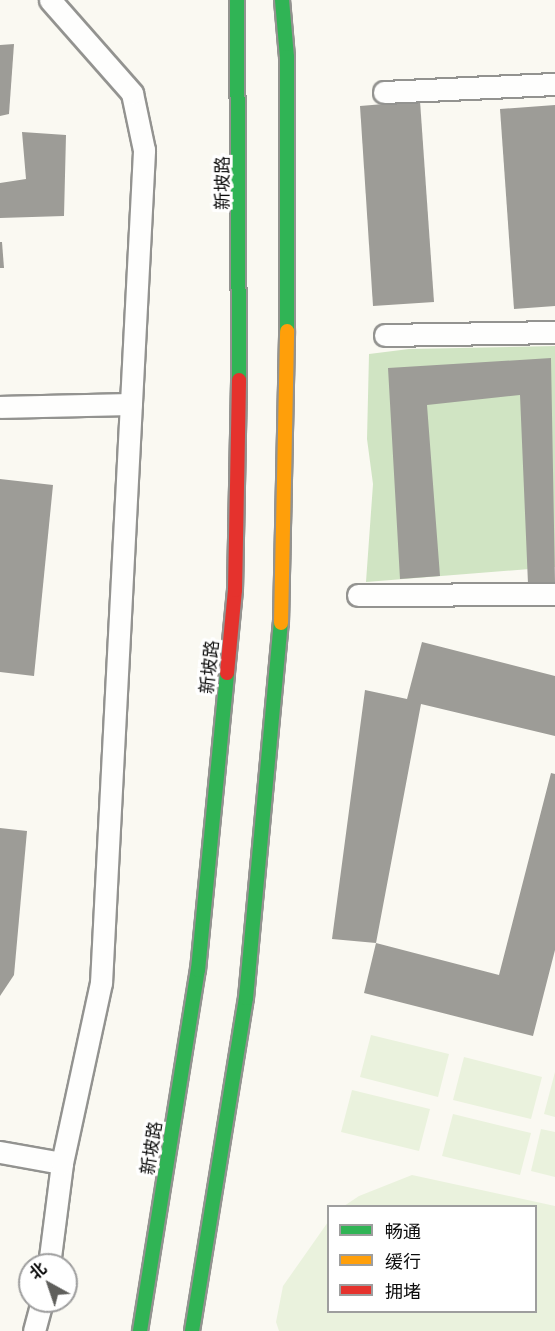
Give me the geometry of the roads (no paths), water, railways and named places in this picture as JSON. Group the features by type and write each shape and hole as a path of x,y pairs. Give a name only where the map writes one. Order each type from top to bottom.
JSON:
{"street":[{"path":"50,0 132,93 144,150 101,983 62,1163 51,1253"},
{"name":"新坡路","path":"140,1331 198,970 235,590 240,340 237,0"},
{"path":"192,1331 246,998 282,618 287,368 287,57 282,0"},
{"path":"384,92 555,84"},
{"path":"385,335 555,332"},
{"path":"0,407 131,404"},
{"path":"358,595 555,594"},
{"path":"0,1152 62,1163"},
{"path":"34,1331 39,1313"}]}
